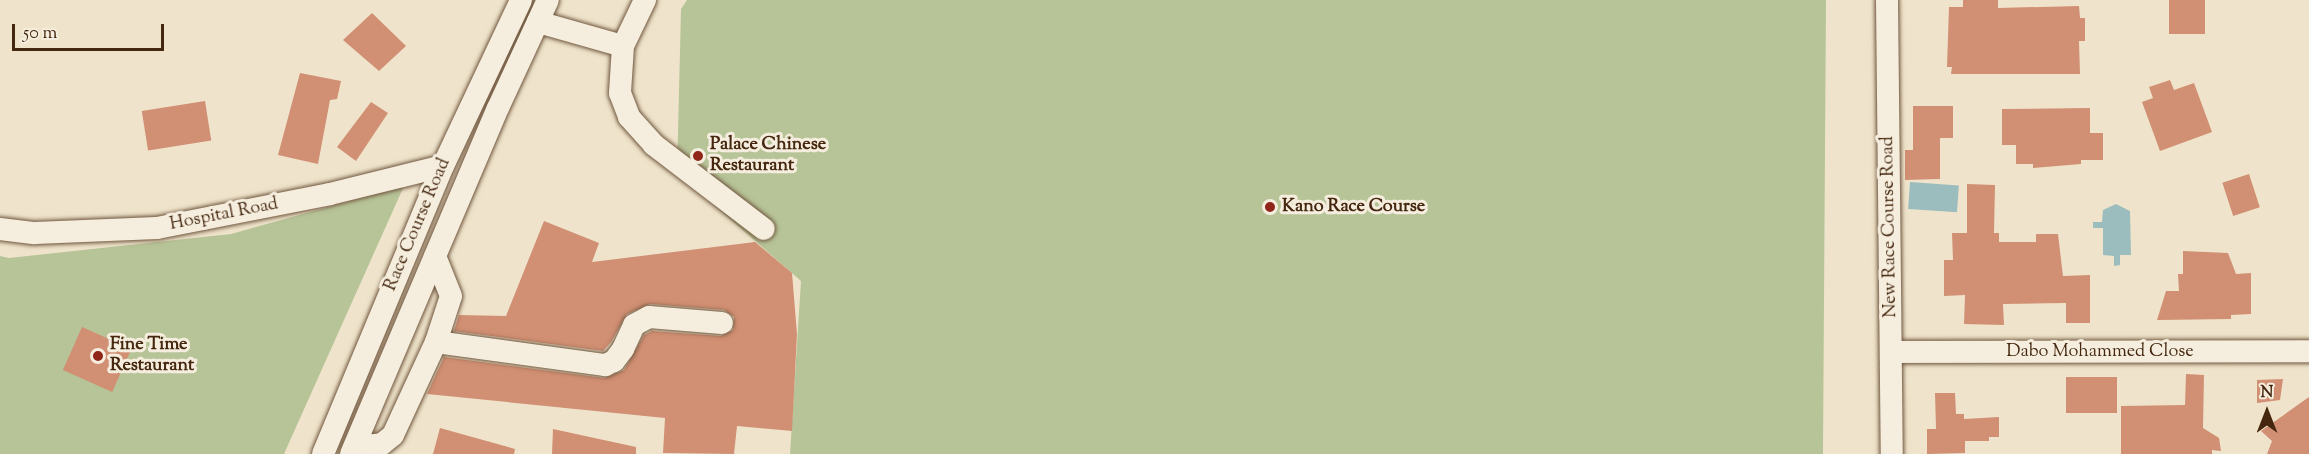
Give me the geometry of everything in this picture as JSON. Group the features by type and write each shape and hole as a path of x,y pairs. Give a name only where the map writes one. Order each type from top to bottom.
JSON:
{"street":[{"name":"Race Course Road","path":"323,454 443,166 521,0"},
{"name":"Race Course Road","path":"353,450 435,256 548,0"},
{"path":"645,0 623,46 620,93 629,117 654,145 764,229"},
{"name":"New Race Course Road","path":"1887,0 1892,454"},
{"path":"538,22 623,46"},
{"name":"Hospital Road","path":"0,229 35,233 157,228 330,194 443,166"},
{"path":"353,450 382,444 393,435 436,342 451,296 435,256"},
{"path":"436,342 605,365 614,361 634,325 649,317 723,323"},
{"name":"Dabo Mohammed Close","path":"1891,352 2309,351"}],"green space":[{"name":"Kano Race Course","path":"687,0 1826,0 1823,454 790,454 801,281 677,173 681,9"},
{"path":"404,186 284,454 0,454 0,256 9,258 231,234"}],"water":[{"path":"1910,182 1959,185 1957,212 1908,209"},
{"path":"2116,204 2130,211 2131,255 2120,255 2120,265 2114,266 2114,256 2103,255 2103,228 2093,228 2093,222 2102,222 2103,210"}],"building":[{"path":"1963,0 1998,0 1998,8 2079,6 2080,18 2085,18 2085,41 2079,41 2080,74 1951,74 1952,67 1947,67 1949,7 1963,7"},
{"path":"2169,0 2205,0 2205,34 2169,34"},
{"path":"372,13 406,46 379,71 343,40"},
{"path":"300,73 341,81 337,99 330,100 318,164 278,155"},
{"path":"2170,80 2174,90 2194,83 2212,132 2160,151 2142,102 2153,98 2149,87"},
{"path":"205,101 211,141 148,151 142,111"},
{"path":"371,102 388,113 356,161 337,147"},
{"path":"1913,106 1953,106 1953,138 1940,138 1940,179 1905,180 1905,150 1913,150"},
{"path":"2090,108 2090,133 2103,133 2103,160 2081,160 2081,164 2033,168 2033,164 2016,164 2016,145 2002,145 2002,109"},
{"path":"2249,174 2260,207 2233,216 2222,183"},
{"path":"1967,184 1995,185 1994,233 1999,233 1999,242 2036,242 2036,234 2058,234 2063,276 2090,275 2090,323 2066,323 2066,303 2003,304 2004,325 1964,324 1965,295 1944,296 1944,260 1953,260 1952,233 1967,233"},
{"path":"544,221 599,243 592,262 755,242 792,273 797,334 792,431 737,426 734,454 663,453 665,418 427,394 444,357 604,378 624,370 644,335 652,331 721,336 733,330 734,317 724,310 650,304 627,314 611,342 603,351 454,331 459,315 506,316"},
{"path":"2183,251 2228,253 2236,274 2251,273 2251,314 2231,315 2231,319 2157,320 2166,291 2179,291 2178,274 2183,274"},
{"path":"82,327 131,349 112,392 63,370"},
{"path":"2186,374 2204,375 2203,428 2219,438 2221,451 2212,450 2212,454 2121,454 2121,406 2185,405"},
{"path":"2066,377 2117,377 2117,413 2066,413"},
{"path":"2283,379 2280,400 2257,403 2257,380"},
{"path":"1935,393 1955,393 1956,414 1964,414 1964,419 1999,417 1999,437 1989,437 1989,441 1965,441 1965,453 1927,454 1927,429 1936,429"},
{"path":"2309,397 2309,454 2267,454 2272,441 2261,431"},
{"path":"440,428 515,449 514,454 433,454"},
{"path":"553,429 636,447 636,454 552,454"}],"place":[{"name":"Palace Chinese Restaurant","path":"698,156"},
{"name":"Kano Race Course","path":"1270,207"},
{"name":"Fine Time Restaurant","path":"98,356"}]}
